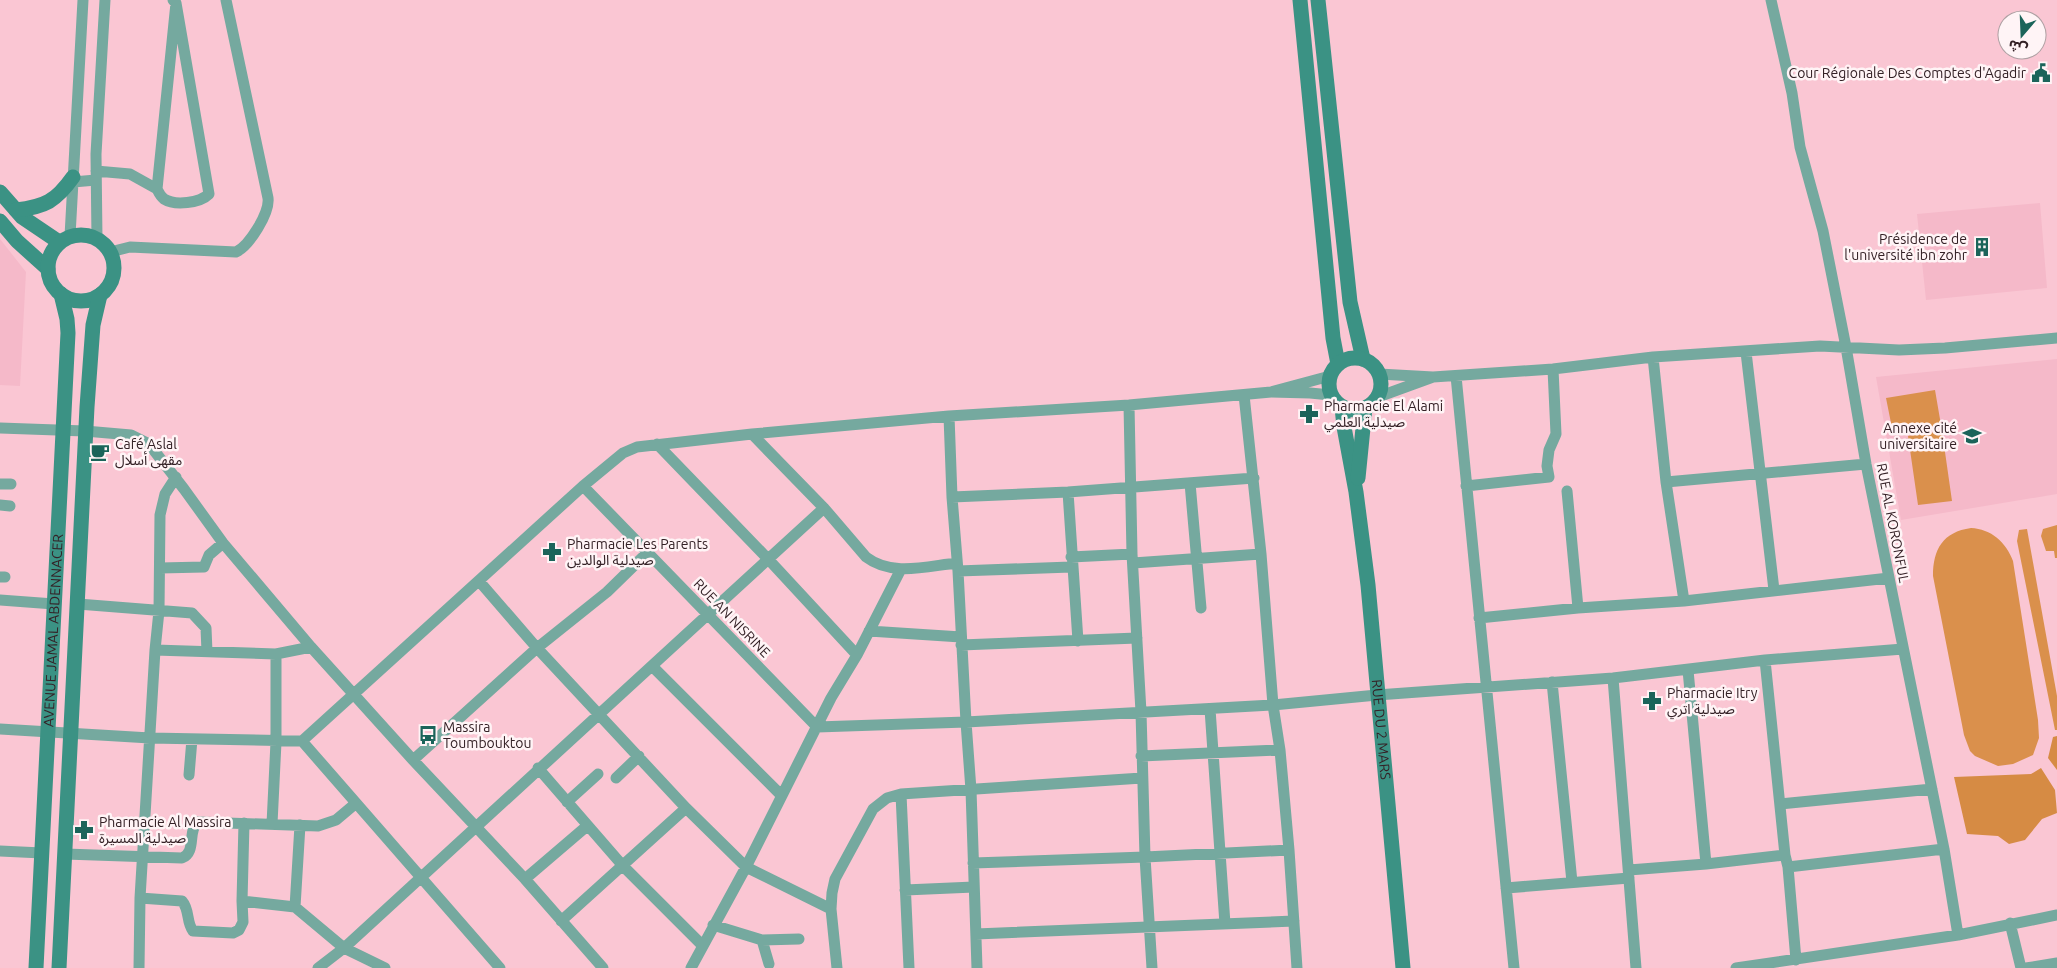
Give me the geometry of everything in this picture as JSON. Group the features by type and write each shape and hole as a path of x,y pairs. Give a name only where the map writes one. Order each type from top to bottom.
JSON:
{"street":[{"path":"65,239 73,179 83,0"},
{"path":"97,239 97,132 105,0"},
{"path":"110,252 130,247 236,252 247,244 267,210 268,198 226,0"},
{"path":"1300,0 1333,338 1334,370 1328,386 1331,395 1342,407 1353,410 1365,408 1378,397 1433,377"},
{"path":"1318,0 1350,302 1363,359"},
{"name":"RUE AL KORONFUL","path":"1771,0 1792,93 1800,147 1823,231 1866,464 1944,849 1958,935"},
{"path":"174,1 209,194 203,200 188,203 165,200 160,196 157,188 174,1"},
{"path":"76,132 97,132"},
{"path":"16,210 34,208 54,200 73,179 96,175 130,174 157,188"},
{"path":"0,192 22,217 65,239"},
{"path":"0,221 17,241 48,268"},
{"path":"79,234 97,239 110,252 113,261 112,280 94,298 80,301 67,298 60,294 51,282 48,268 50,254 65,239 79,234"},
{"name":"AVENUE JAMAL ABDENNACER","path":"36,968 68,334 67,318 60,294"},
{"name":"AVENUE JAMAL ABDENNACER","path":"59,968 85,431 92,326 100,294"},
{"path":"1379,374 1433,377 1456,376 1553,369 1653,358 1820,346 1876,350 1945,348 2057,338"},
{"path":"1746,352 1774,590"},
{"path":"1653,358 1666,482 1684,600"},
{"path":"1271,392 1334,370 1345,359 1363,359 1373,364 1379,374 1381,385 1378,397"},
{"path":"1466,486 1548,477 1547,466 1556,434 1553,369"},
{"path":"1456,376 1514,968"},
{"path":"0,729 150,738 276,742 302,741 583,486 623,453 637,447 752,434 949,416 1128,405 1271,392 1331,395"},
{"path":"1244,395 1254,478 1273,705 1280,750 1297,968"},
{"path":"1128,405 1145,857 1152,968"},
{"name":"RUE DU 2 MARS","path":"1342,407 1356,492 1368,585 1403,968"},
{"name":"RUE DU 2 MARS","path":"1356,492 1365,408"},
{"path":"949,416 952,497 971,790 977,968"},
{"path":"0,428 85,431 131,435 149,444 176,477 223,543 312,647 603,968"},
{"path":"752,434 824,508 866,557 881,567 901,569 958,567 1133,558 1196,560 1261,554"},
{"path":"657,444 857,655"},
{"path":"1666,482 1866,464"},
{"path":"139,968 140,898 159,610 161,506 165,494 176,477"},
{"path":"952,497 1068,492 1254,478"},
{"path":"1190,483 1201,608"},
{"name":"RUE AN NISRINE","path":"583,486 817,727"},
{"path":"1567,491 1578,608"},
{"path":"1068,492 1071,562 1078,641"},
{"path":"318,968 344,948 538,768 653,667 824,508"},
{"path":"160,568 204,567 210,555 223,543"},
{"path":"413,760 538,648 607,592 648,552"},
{"path":"691,968 746,867 831,698 857,655 901,569"},
{"path":"1479,618 1684,600 1889,578"},
{"path":"479,582 686,808 746,867 832,909"},
{"path":"0,600 54,604"},
{"path":"78,604 194,614 206,628 207,652"},
{"path":"869,631 961,641 1078,641 1137,638"},
{"path":"155,650 276,654 312,647"},
{"path":"817,727 966,722 1273,705 1485,686 1613,678 1765,660 1903,649"},
{"path":"272,824 276,742 276,654"},
{"path":"1765,660 1796,960"},
{"path":"653,667 781,795"},
{"path":"1688,670 1706,864"},
{"path":"1613,678 1636,968"},
{"path":"1552,682 1572,882"},
{"path":"1210,709 1215,752 1225,924"},
{"path":"189,775 192,739"},
{"path":"302,741 500,968"},
{"path":"1141,756 1280,750"},
{"path":"616,778 639,756"},
{"path":"538,768 623,866 703,946"},
{"path":"567,802 598,774"},
{"path":"837,968 832,909 832,892 835,879 873,809 887,798 901,794 1142,778"},
{"path":"1780,804 1932,789"},
{"path":"901,794 909,968"},
{"path":"65,854 185,857 191,846 194,826 198,822 318,826 331,823 355,804"},
{"path":"561,922 686,808"},
{"path":"140,898 182,901 186,905 189,924 193,931 233,933 239,930 243,922 244,823"},
{"path":"296,907 300,825"},
{"path":"524,879 587,826"},
{"path":"1506,888 1572,882 1706,864 1787,861 1944,849"},
{"path":"0,850 42,853"},
{"path":"973,863 1289,850"},
{"path":"905,890 974,887"},
{"path":"242,901 296,907 344,948 385,968"},
{"path":"1736,968 1958,935 2057,915"},
{"path":"976,934 1294,921"},
{"path":"2010,923 2021,968"},
{"path":"713,925 762,940 799,938"},
{"path":"762,940 769,964"},
{"path":"2026,968 2057,962"}],"shaded area":[{"path":"2040,203 2047,288 1926,300 1917,214"},
{"path":"0,239 26,272 20,386 0,385"},
{"name":"Annexe cité universitaire","path":"2057,359 2057,494 1901,520 1876,377"},
{"path":"1935,390 1941,425 1893,433 1886,398"},
{"path":"1942,431 1952,501 1918,505 1908,436"},
{"path":"2057,525 2057,558 2055,558 2054,551 2046,551 2041,536 2043,529"},
{"path":"1971,528 1985,531 1997,538 2002,542 2013,561 2038,720 2039,738 2033,755 2013,764 1998,766 1975,756 1970,751 1964,735 1933,576 1935,558 1942,543 1953,533"},
{"path":"2027,529 2057,696 2057,730 2055,730 2017,541 2019,530"},
{"path":"2057,736 2057,770 2048,758 2053,737"},
{"path":"2041,768 2055,790 2057,813 2042,819 2025,840 2009,844 1998,836 1967,834 1954,777 2031,774"}],"place":[{"name":"Cour Régionale Des Comptes d'Agadir","path":"2041,73"},
{"name":"Présidence de l'université ibn zohr","path":"1982,247"},
{"name":"Pharmacie El Alami صيدلية العلمي","path":"1309,414"},
{"name":"Annexe cité universitaire","path":"1972,436"},
{"name":"Café Aslal مقهى أسلال","path":"100,452"},
{"name":"Pharmacie Les Parents صيدلية الوالدين","path":"552,552"},
{"name":"Pharmacie Itry صيدلية اتري","path":"1652,701"},
{"name":"Massira Toumbouktou","path":"428,735"},
{"name":"Pharmacie Al Massira صيدلية المسيرة","path":"84,830"}]}
